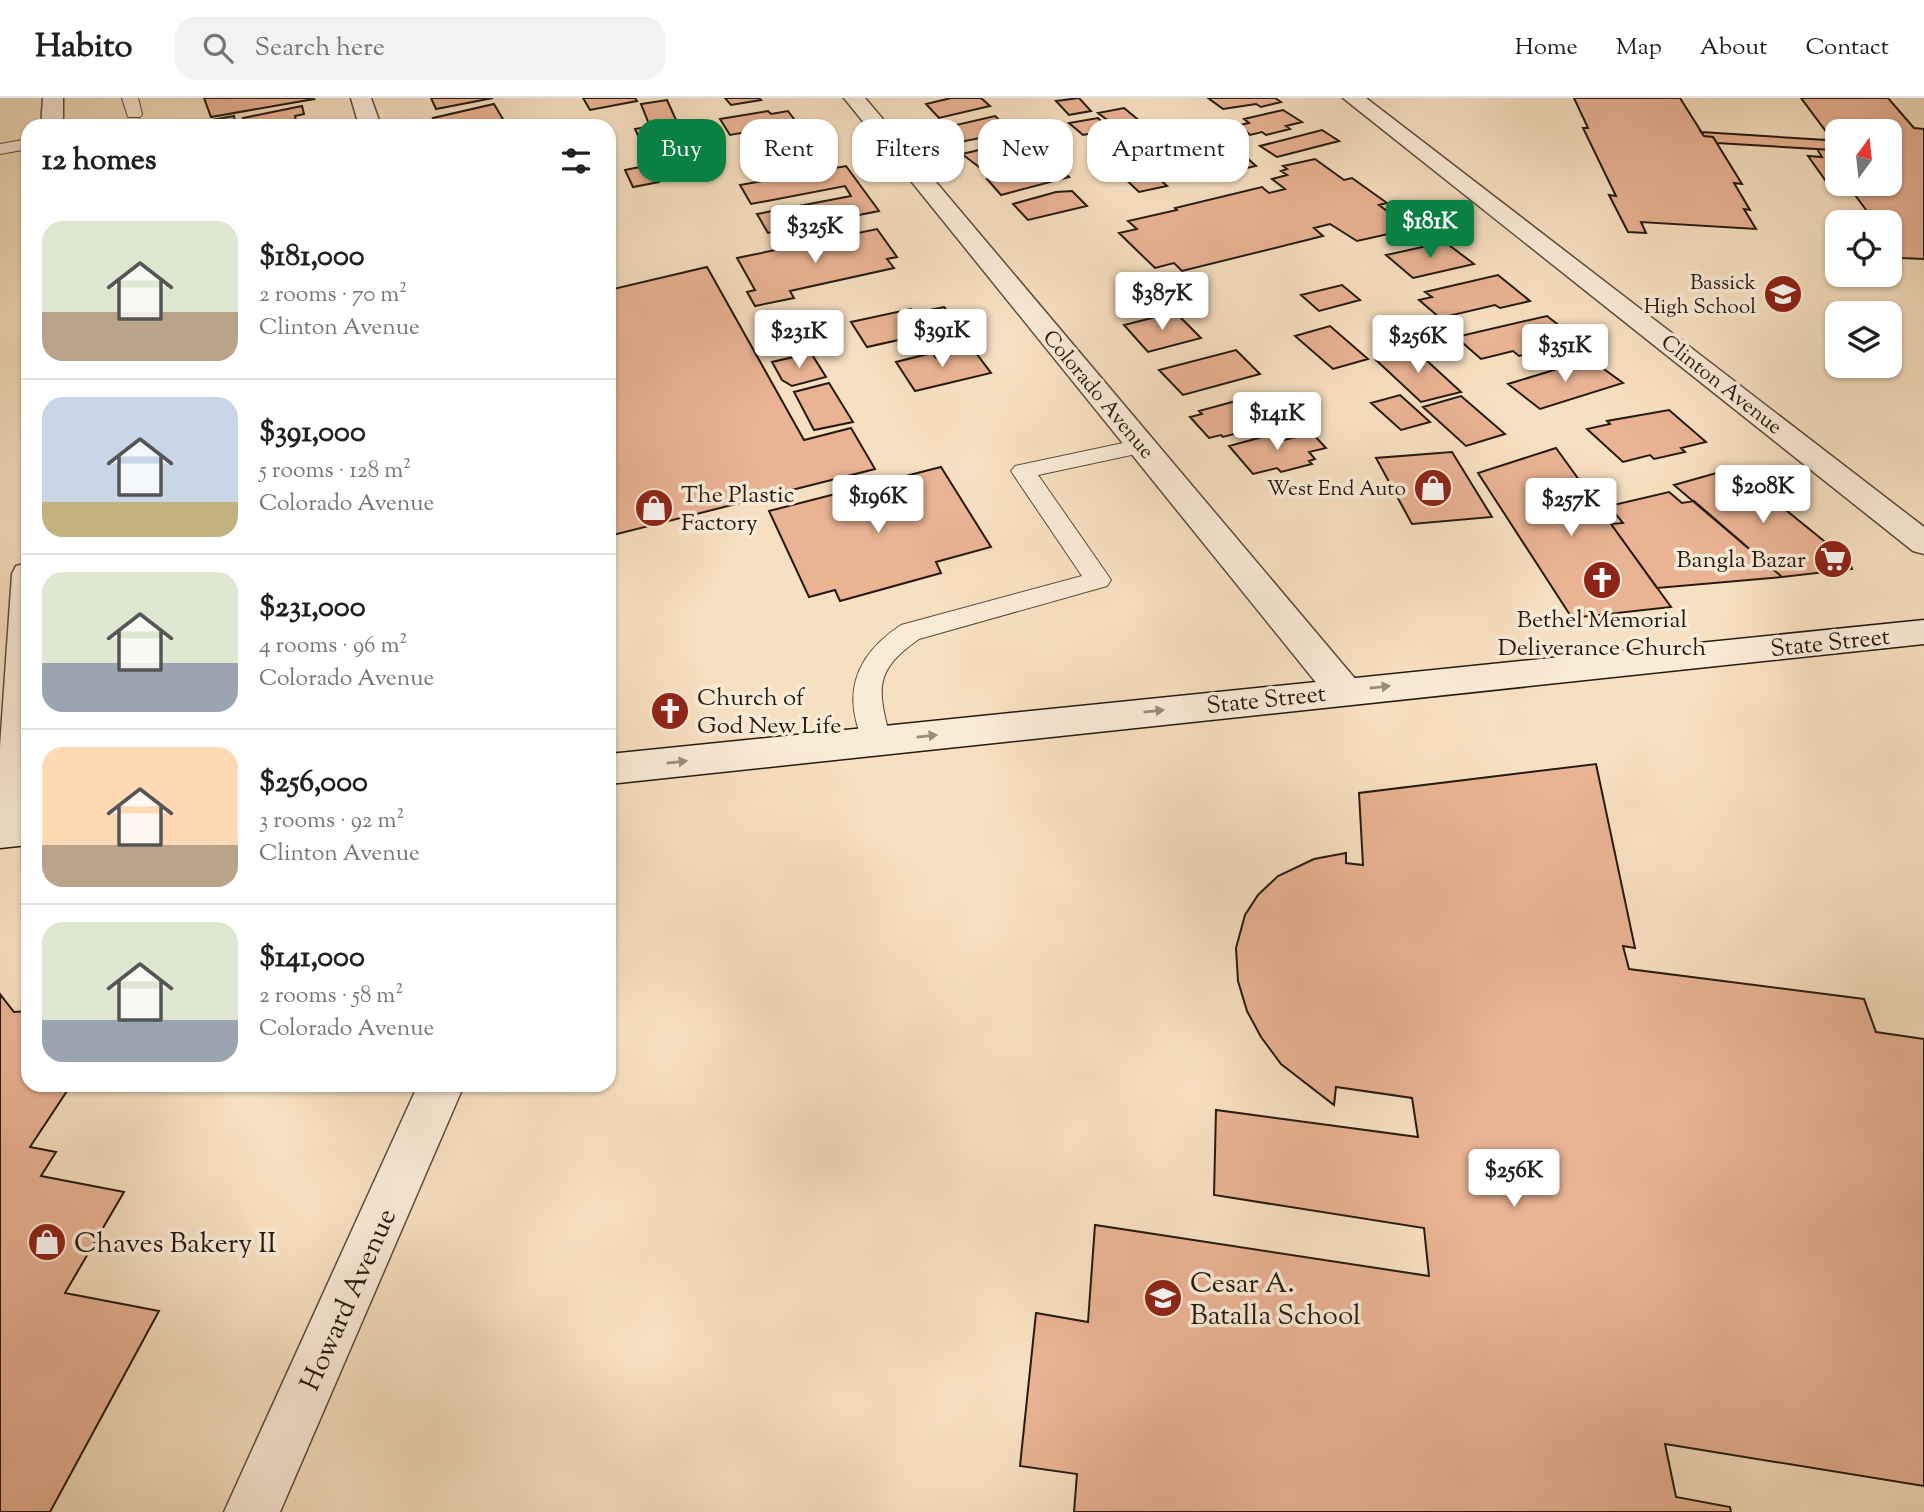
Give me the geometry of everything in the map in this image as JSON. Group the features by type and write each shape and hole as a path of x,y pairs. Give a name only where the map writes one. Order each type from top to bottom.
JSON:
{"street":[{"path":"52,119 53,98"},
{"path":"361,98 368,119"},
{"name":"Colorado Avenue","path":"854,98 1344,691"},
{"name":"Clinton Avenue","path":"1353,98 1924,543"},
{"name":"State Street","path":"616,768 1924,632"},
{"path":"14,830 21,702"},
{"name":"Howard Avenue","path":"252,1512 438,1092"}],"lane":[{"path":"0,149 21,145"},
{"path":"877,741 866,696 875,663 888,647 910,632 1098,580 1023,471 1142,446"}],"building":[{"path":"204,98 313,98 314,99 211,117"},
{"path":"431,98 493,98 436,109"},
{"path":"583,98 635,98 637,101 590,110"},
{"path":"725,98 759,98 761,100 731,105"},
{"path":"951,98 981,98 990,106 939,118 926,104"},
{"path":"1079,98 1091,111 1069,115 1056,101"},
{"path":"1208,98 1275,98 1281,102 1261,107 1256,104 1223,109"},
{"path":"1574,98 1680,98 1704,136 1713,137 1742,184 1734,183 1750,210 1744,209 1756,229 1641,222 1646,233 1628,232 1609,195 1616,196 1583,128 1588,128"},
{"path":"1801,98 1888,98 1914,128 1924,129 1924,259 1902,258 1902,210 1866,210 1856,196 1902,196 1902,119 1825,119 1825,130"},
{"path":"667,100 676,119 647,119 641,104"},
{"path":"494,104 503,119 434,119"},
{"path":"302,106 304,114 295,116 296,119 243,118"},
{"path":"1124,108 1137,119 1106,119 1098,113"},
{"path":"1283,110 1302,122 1286,126 1290,129 1266,135 1262,132 1250,135 1249,119 1244,119"},
{"path":"768,111 771,114 788,111 794,119 740,119 740,133 730,135 726,129 726,119 720,119"},
{"path":"978,120 978,138 964,141 964,123"},
{"path":"1087,120 1087,134 1083,135 1073,126 1073,122"},
{"path":"1322,130 1339,141 1277,157 1260,146"},
{"path":"1701,132 1825,140 1825,149 1717,143 1713,137 1704,136"},
{"path":"1817,149 1825,149 1825,180 1808,156 1822,157"},
{"path":"978,150 978,166 964,156"},
{"path":"1315,159 1344,180 1352,178 1387,203 1379,205 1411,229 1357,241 1330,224 1314,228 1323,236 1182,271 1174,263 1155,268 1119,233 1137,229 1128,221 1177,210 1175,208 1262,187 1269,193 1285,189 1272,179 1287,175 1281,171 1287,169 1283,166"},
{"path":"846,166 852,174 852,182 858,182 879,211 768,233 757,214 851,196 845,186 751,204 740,185 757,182 838,182 838,167"},
{"path":"637,168 637,182 659,182 633,187 625,170"},
{"path":"990,182 1050,182 1001,195"},
{"path":"1128,182 1163,182 1167,186 1139,192"},
{"path":"1072,191 1087,206 1028,220 1013,204 1056,192"},
{"path":"877,229 897,257 887,259 894,268 790,291 794,298 755,306 747,292 755,290 737,258"},
{"path":"1445,242 1474,264 1413,278 1386,255"},
{"path":"707,267 804,440 851,428 875,469 616,534 616,288"},
{"path":"1498,275 1530,301 1500,308 1495,305 1440,318 1419,300 1432,297 1425,292"},
{"path":"1342,285 1360,300 1319,311 1301,295"},
{"path":"944,307 953,318 946,320 952,328 867,347 851,322 911,309 914,313"},
{"path":"1175,312 1201,338 1148,352 1124,325"},
{"path":"1547,316 1579,341 1519,356 1513,351 1481,359 1456,337"},
{"path":"1330,326 1368,359 1333,369 1295,336"},
{"path":"1412,347 1461,392 1421,402 1376,360 1403,353 1399,350"},
{"path":"973,349 991,373 915,391 896,362 932,353 936,358"},
{"path":"1236,350 1260,374 1183,395 1159,370"},
{"path":"811,353 826,377 792,386 782,380 772,362"},
{"path":"1590,359 1623,383 1540,409 1508,384"},
{"path":"829,383 853,422 814,430 794,392"},
{"path":"1400,395 1430,422 1401,430 1371,403"},
{"path":"1461,396 1505,434 1466,446 1423,407"},
{"path":"1275,397 1293,415 1269,421 1272,424 1223,437 1221,435 1209,438 1190,417 1202,414 1199,411 1247,398 1252,404"},
{"path":"1669,410 1706,442 1681,448 1685,452 1654,459 1650,455 1623,462 1587,429 1610,424 1607,421"},
{"path":"1277,433 1284,440 1312,433 1326,448 1309,452 1315,459 1309,461 1312,464 1281,472 1277,468 1253,474 1229,446"},
{"path":"1556,448 1671,607 1572,618 1478,473"},
{"name":"West End Auto","path":"1452,452 1492,517 1412,524 1376,458"},
{"path":"941,467 991,547 936,562 941,573 840,601 835,590 809,597 769,511"},
{"path":"1734,468 1850,562 1852,569 1782,577 1674,485"},
{"path":"1669,492 1682,503 1694,501 1782,577 1657,588 1611,524 1623,523 1609,506"},
{"path":"1596,764 1635,948 1623,946 1629,969 1864,999 1876,1032 1924,1039 1924,1486 1665,1444 1676,1497 1730,1507 1731,1512 1074,1512 1077,1474 1020,1466 1036,1313 1088,1322 1095,1225 1429,1276 1424,1228 1214,1195 1216,1110 1418,1137 1412,1098 1336,1087 1334,1105 1281,1064 1261,1037 1247,1011 1238,981 1236,948 1245,915 1258,895 1278,876 1314,859 1346,853 1346,863 1363,865 1359,793"},
{"name":"Chaves Bakery II","path":"0,994 14,1012 21,1012 21,1092 66,1092 30,1147 56,1152 41,1176 124,1192 65,1293 159,1311 50,1512 0,1512"}],"place":[{"name":"Bassick High School","path":"1783,294"},
{"name":"West End Auto","path":"1433,488"},
{"name":"The Plastic Factory","path":"654,508"},
{"name":"Bangla Bazar","path":"1833,559"},
{"name":"Bethel Memorial Deliverance Church","path":"1602,580"},
{"name":"Church of God New Life","path":"670,711"},
{"name":"Chaves Bakery II","path":"47,1242"},
{"name":"Cesar A. Batalla School","path":"1163,1298"}]}
